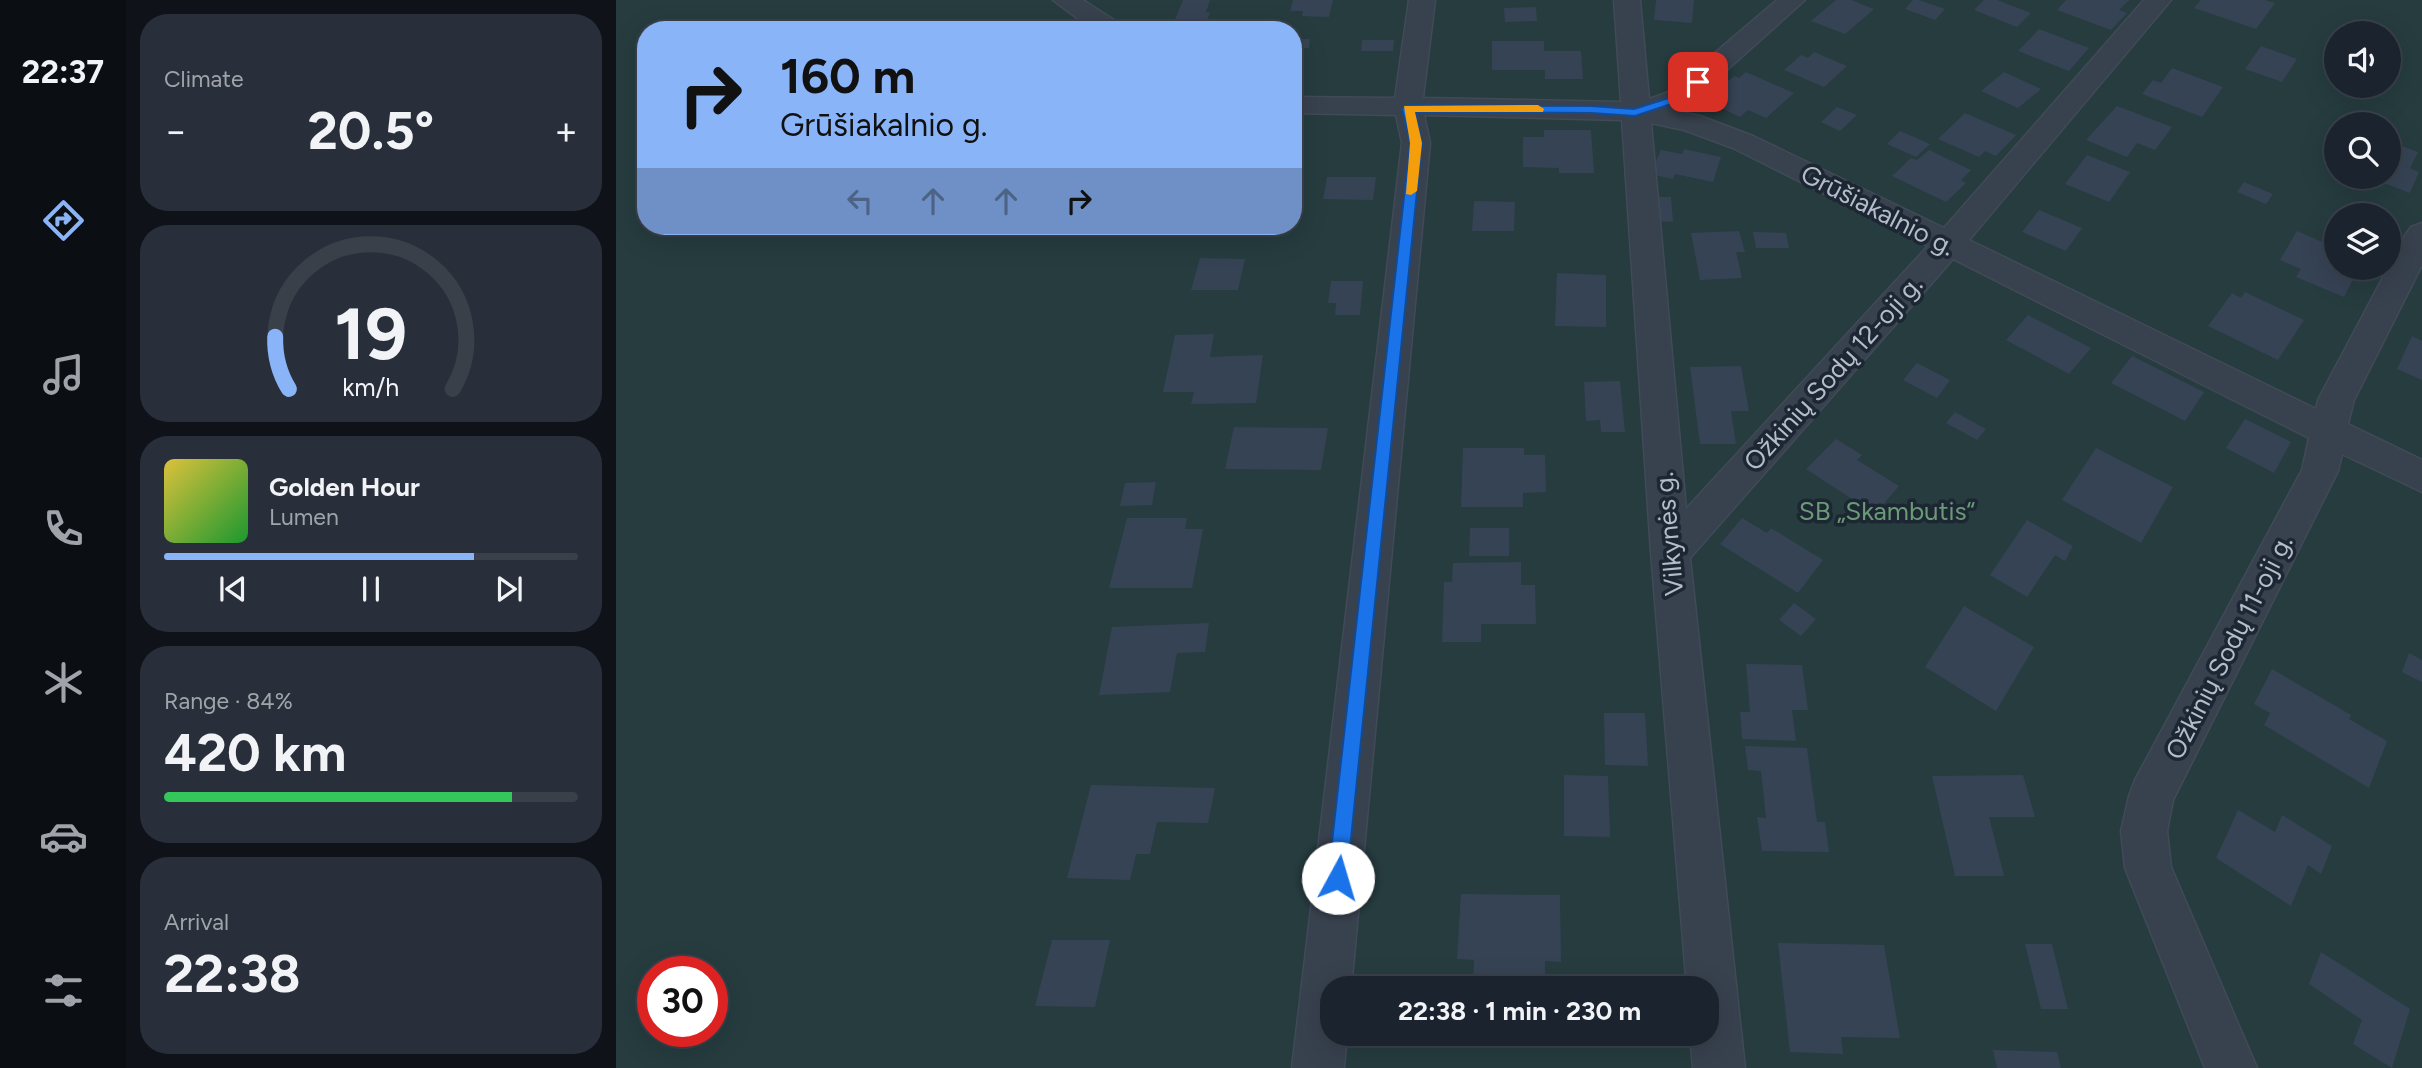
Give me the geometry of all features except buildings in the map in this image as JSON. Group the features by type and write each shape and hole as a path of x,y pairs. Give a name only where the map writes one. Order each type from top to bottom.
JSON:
{"street":[{"path":"1066,0 1109,21"},
{"path":"1318,1068 1416,143 1408,108 1422,0"},
{"name":"Vilkynės g.","path":"1627,0 1670,553 1719,1068"},
{"path":"1635,112 1679,98 1792,0"},
{"name":"Ožkinių Sodų 12-oji g.","path":"1670,553 1948,244 2158,0"},
{"name":"Grūšiakalnio g.","path":"1302,105 1591,109 1635,112 1690,122 1743,142 2328,428 2422,477"},
{"name":"Ožkinių Sodų 11-oji g.","path":"2231,1068 2148,869 2144,831 2151,796 2320,471 2336,400 2422,234"}],"green space":[{"name":"SB „Skambutis“","path":"616,0 2422,0 2422,1068 616,1068"}],"slow traffic":[{"path":"1411,191 1416,143 1408,108 1538,109"}],"route":[{"path":"1338,878 1416,143 1408,108 1591,109 1635,112 1679,98 1698,82"}]}
